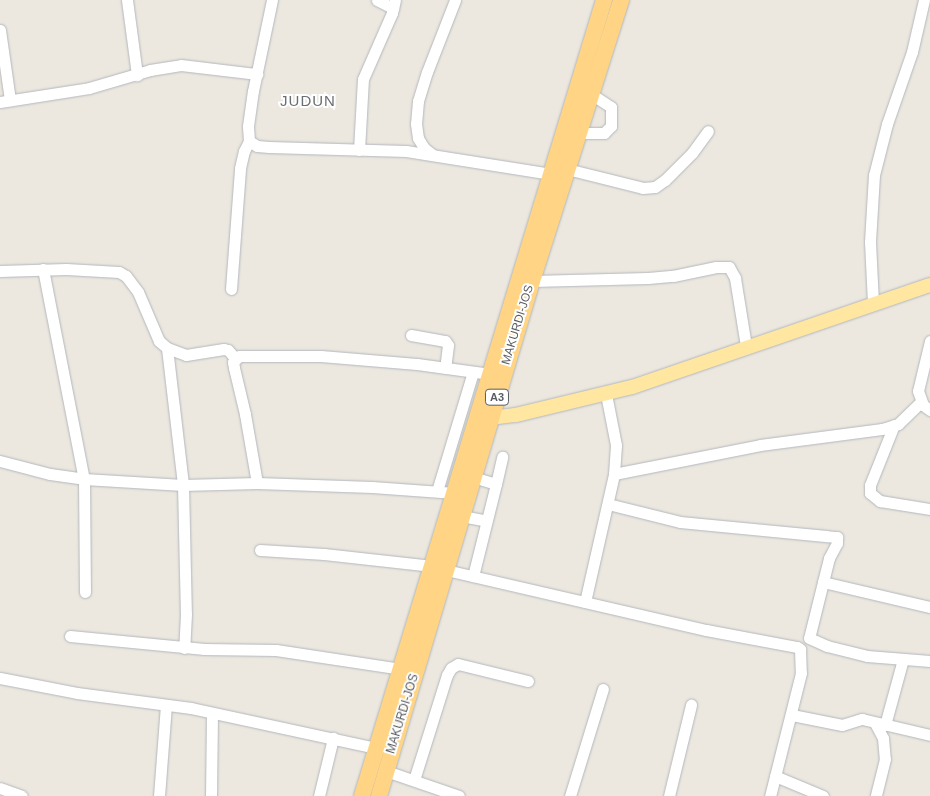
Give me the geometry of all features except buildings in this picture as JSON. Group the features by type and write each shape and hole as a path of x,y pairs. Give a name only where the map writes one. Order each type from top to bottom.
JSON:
{"highway":[{"name":"MAKURDI-JOS","path":"362,796 401,669 439,568 462,516 473,477 490,374 604,0"},
{"name":"MAKURDI-JOS","path":"378,796 439,568 455,493 532,281 621,0"}],"main road":[{"path":"483,419 606,394 930,285"}],"street":[{"path":"127,0 137,75"},
{"path":"231,288 240,168 244,151 249,141 248,126 272,0"},
{"path":"359,150 363,78 394,4 377,0"},
{"path":"433,154 424,148 418,138 416,124 418,102 426,72 455,0"},
{"path":"873,303 870,242 874,175 886,124 912,52 924,0"},
{"path":"0,30 5,101 89,88 181,65 257,74"},
{"path":"579,133 604,133 611,126 611,107 591,94"},
{"path":"567,169 643,188 655,186 665,180 692,153 708,131"},
{"path":"249,141 252,144 268,147 433,154 551,174"},
{"path":"532,281 648,278 673,276 716,267 729,267 735,278 746,346"},
{"path":"0,271 43,269 119,272 126,276 138,292 159,341 167,348 186,355 228,350 235,358 234,368 246,414 257,483"},
{"path":"43,269 84,479 85,592"},
{"path":"411,335 445,340 448,345 445,368"},
{"path":"614,474 760,446 882,429 894,425 926,406 918,391 930,341"},
{"path":"167,348 182,485 186,614 184,648"},
{"path":"235,358 242,356 321,356 490,374"},
{"path":"437,491 473,372"},
{"path":"585,602 614,474 616,446 606,394"},
{"path":"459,422 483,419"},
{"path":"894,425 870,485 870,493 880,502 930,509"},
{"path":"474,576 502,457"},
{"path":"0,461 50,474 84,479 182,485 257,483 455,493"},
{"path":"473,477 496,484"},
{"path":"608,504 680,522 836,537 837,543 829,558 809,638 837,649 867,656 930,661"},
{"path":"462,516 487,521"},
{"path":"260,550 324,554 439,568 706,630 797,647 800,649 800,673 792,715 770,796"},
{"path":"823,582 930,607"},
{"path":"70,636 184,648 276,650 401,669"},
{"path":"876,796 885,759 885,746 881,726 903,658"},
{"path":"414,780 447,674 451,668 458,664 528,681"},
{"path":"0,678 77,693 212,713 376,748"},
{"path":"570,796 603,689"},
{"path":"159,796 166,705"},
{"path":"669,796 691,705"},
{"path":"211,796 212,713"},
{"path":"792,715 836,725 862,719 881,726 930,734"},
{"path":"319,796 333,738"},
{"path":"386,771 459,796"},
{"path":"775,776 823,796"},
{"path":"0,788 22,796"}],"district":[{"name":"JUDUN","path":"308,101"}]}
